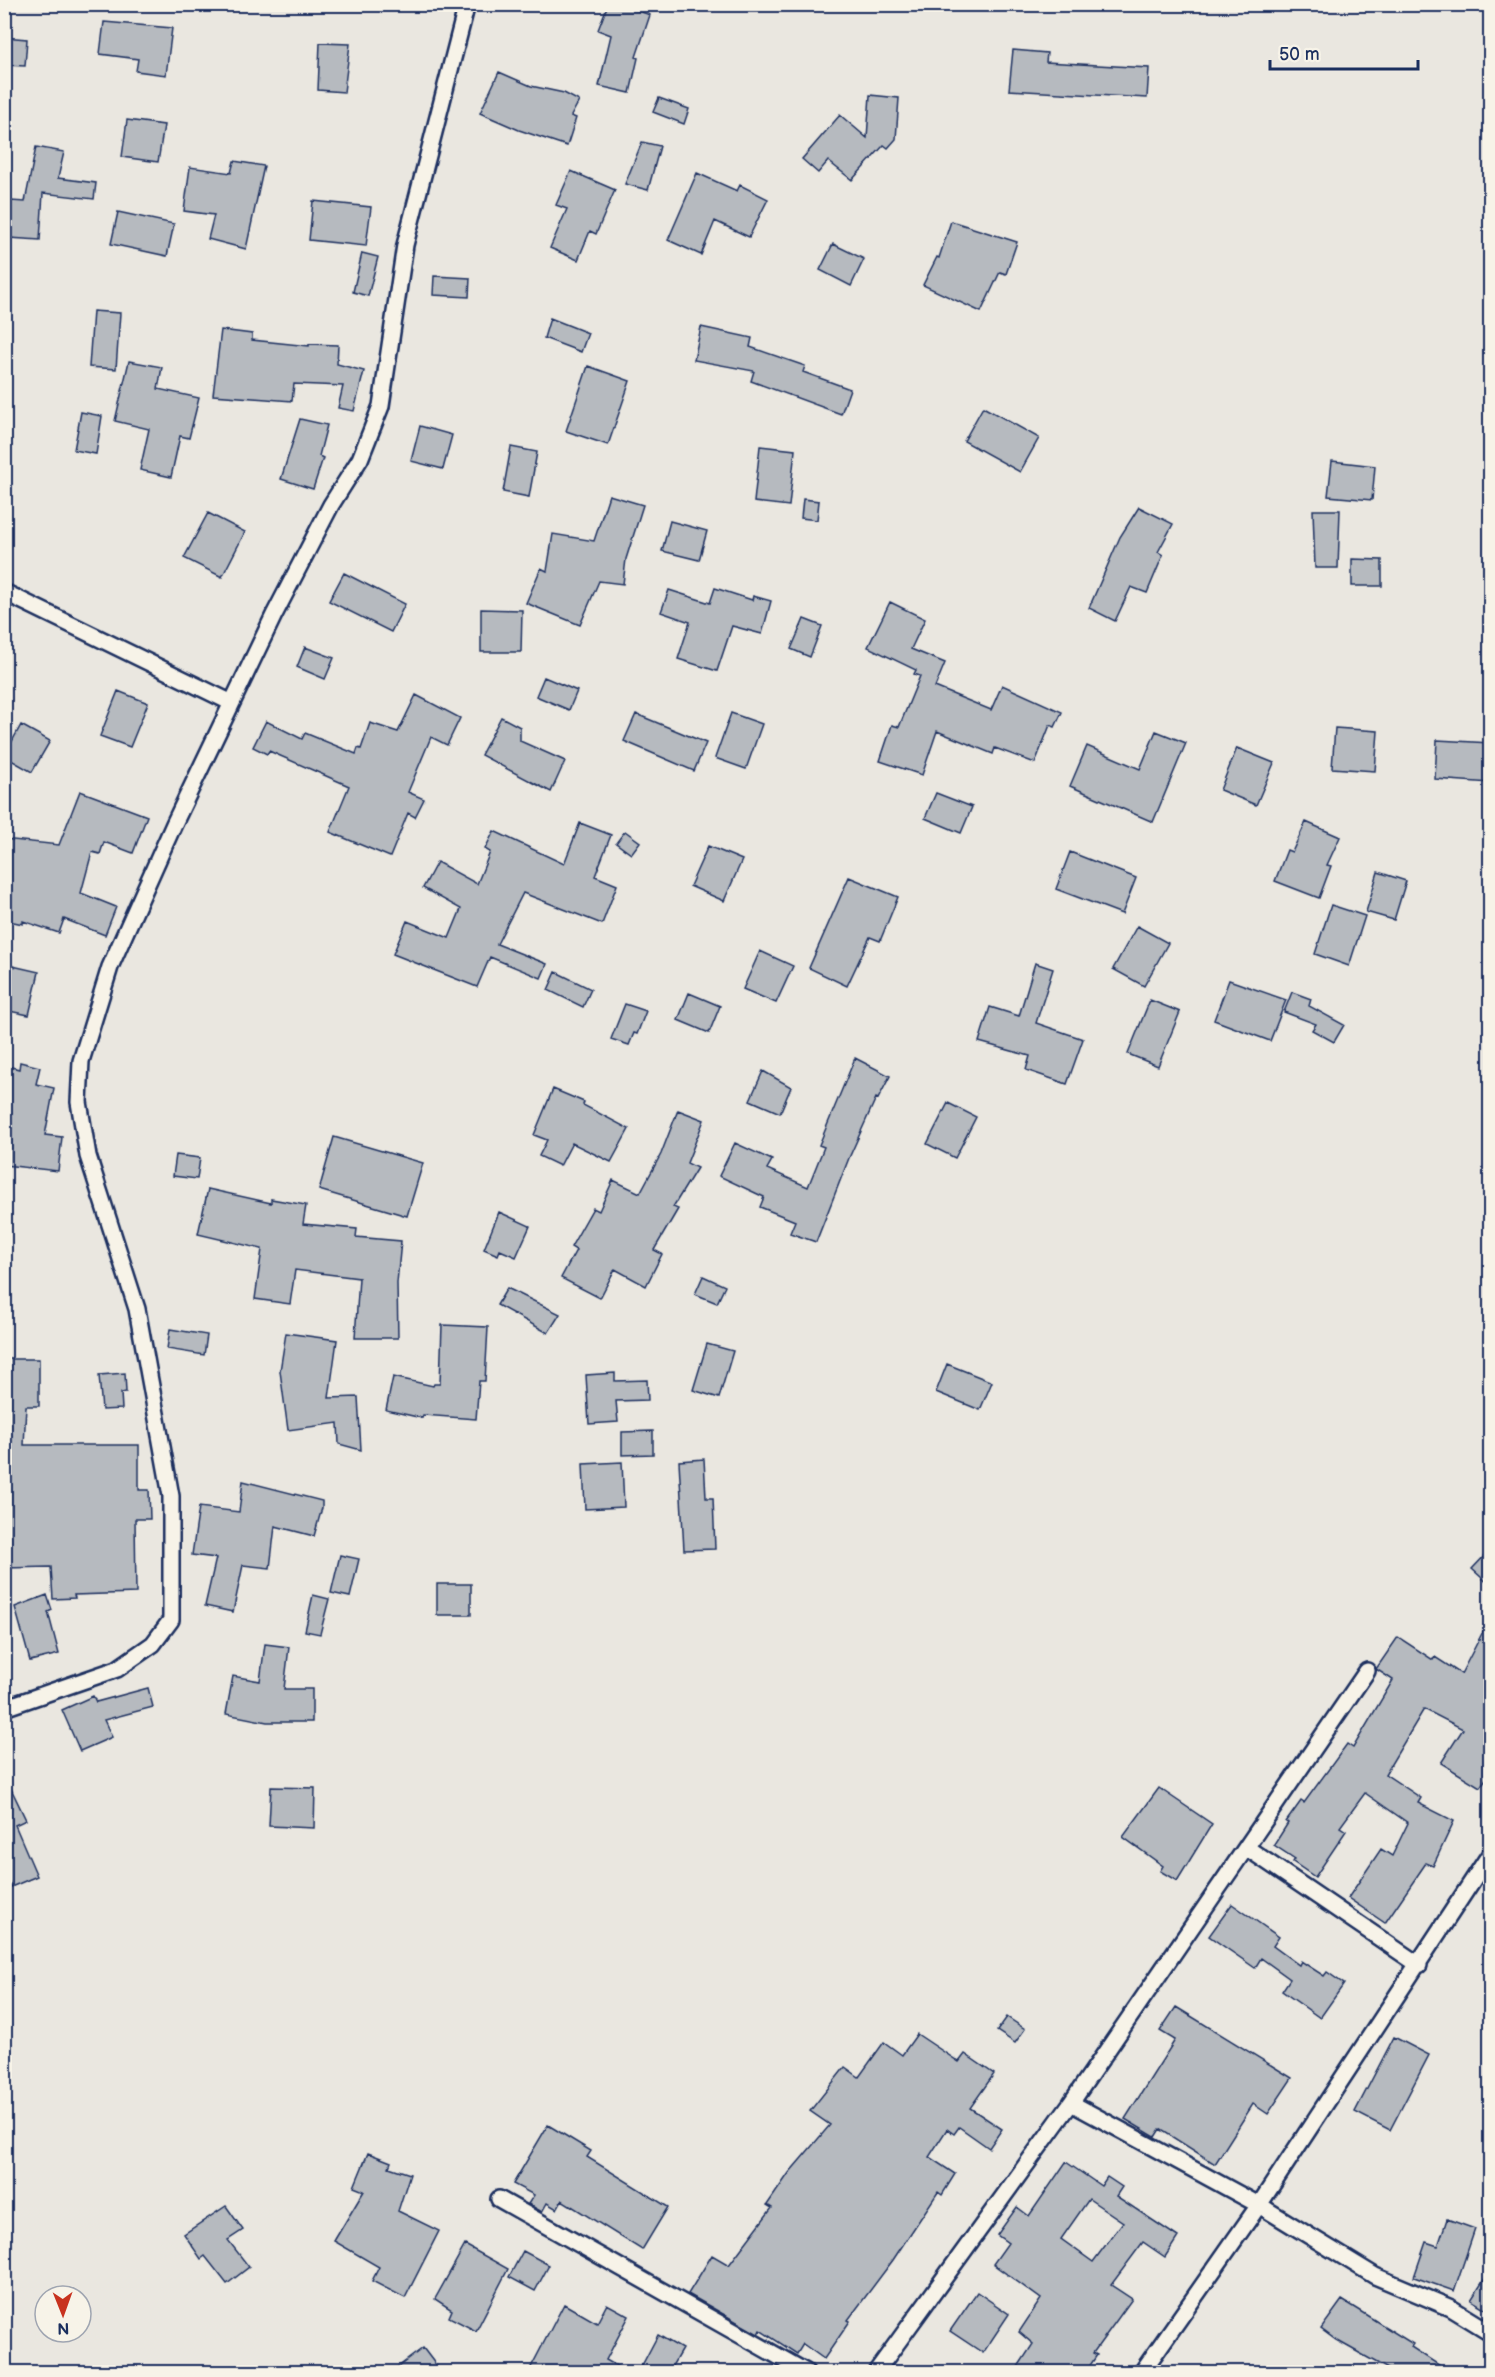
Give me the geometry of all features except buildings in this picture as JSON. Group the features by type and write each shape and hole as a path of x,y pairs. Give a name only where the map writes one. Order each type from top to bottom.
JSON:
{"street":[{"path":"4,1708 117,1669 153,1644 171,1620 171,1496 137,1309 88,1156 79,1102 81,1061 110,967 230,702 331,505 360,459 381,406 405,245 467,4"},
{"path":"4,592 230,702"},
{"path":"876,2373 1071,2103 1367,1671"},
{"path":"1247,1848 1419,1965"},
{"path":"1142,2373 1259,2205 1491,1854"},
{"path":"1071,2103 1259,2205 1375,2276 1451,2308 1491,2332"},
{"path":"500,2199 806,2373"}]}
